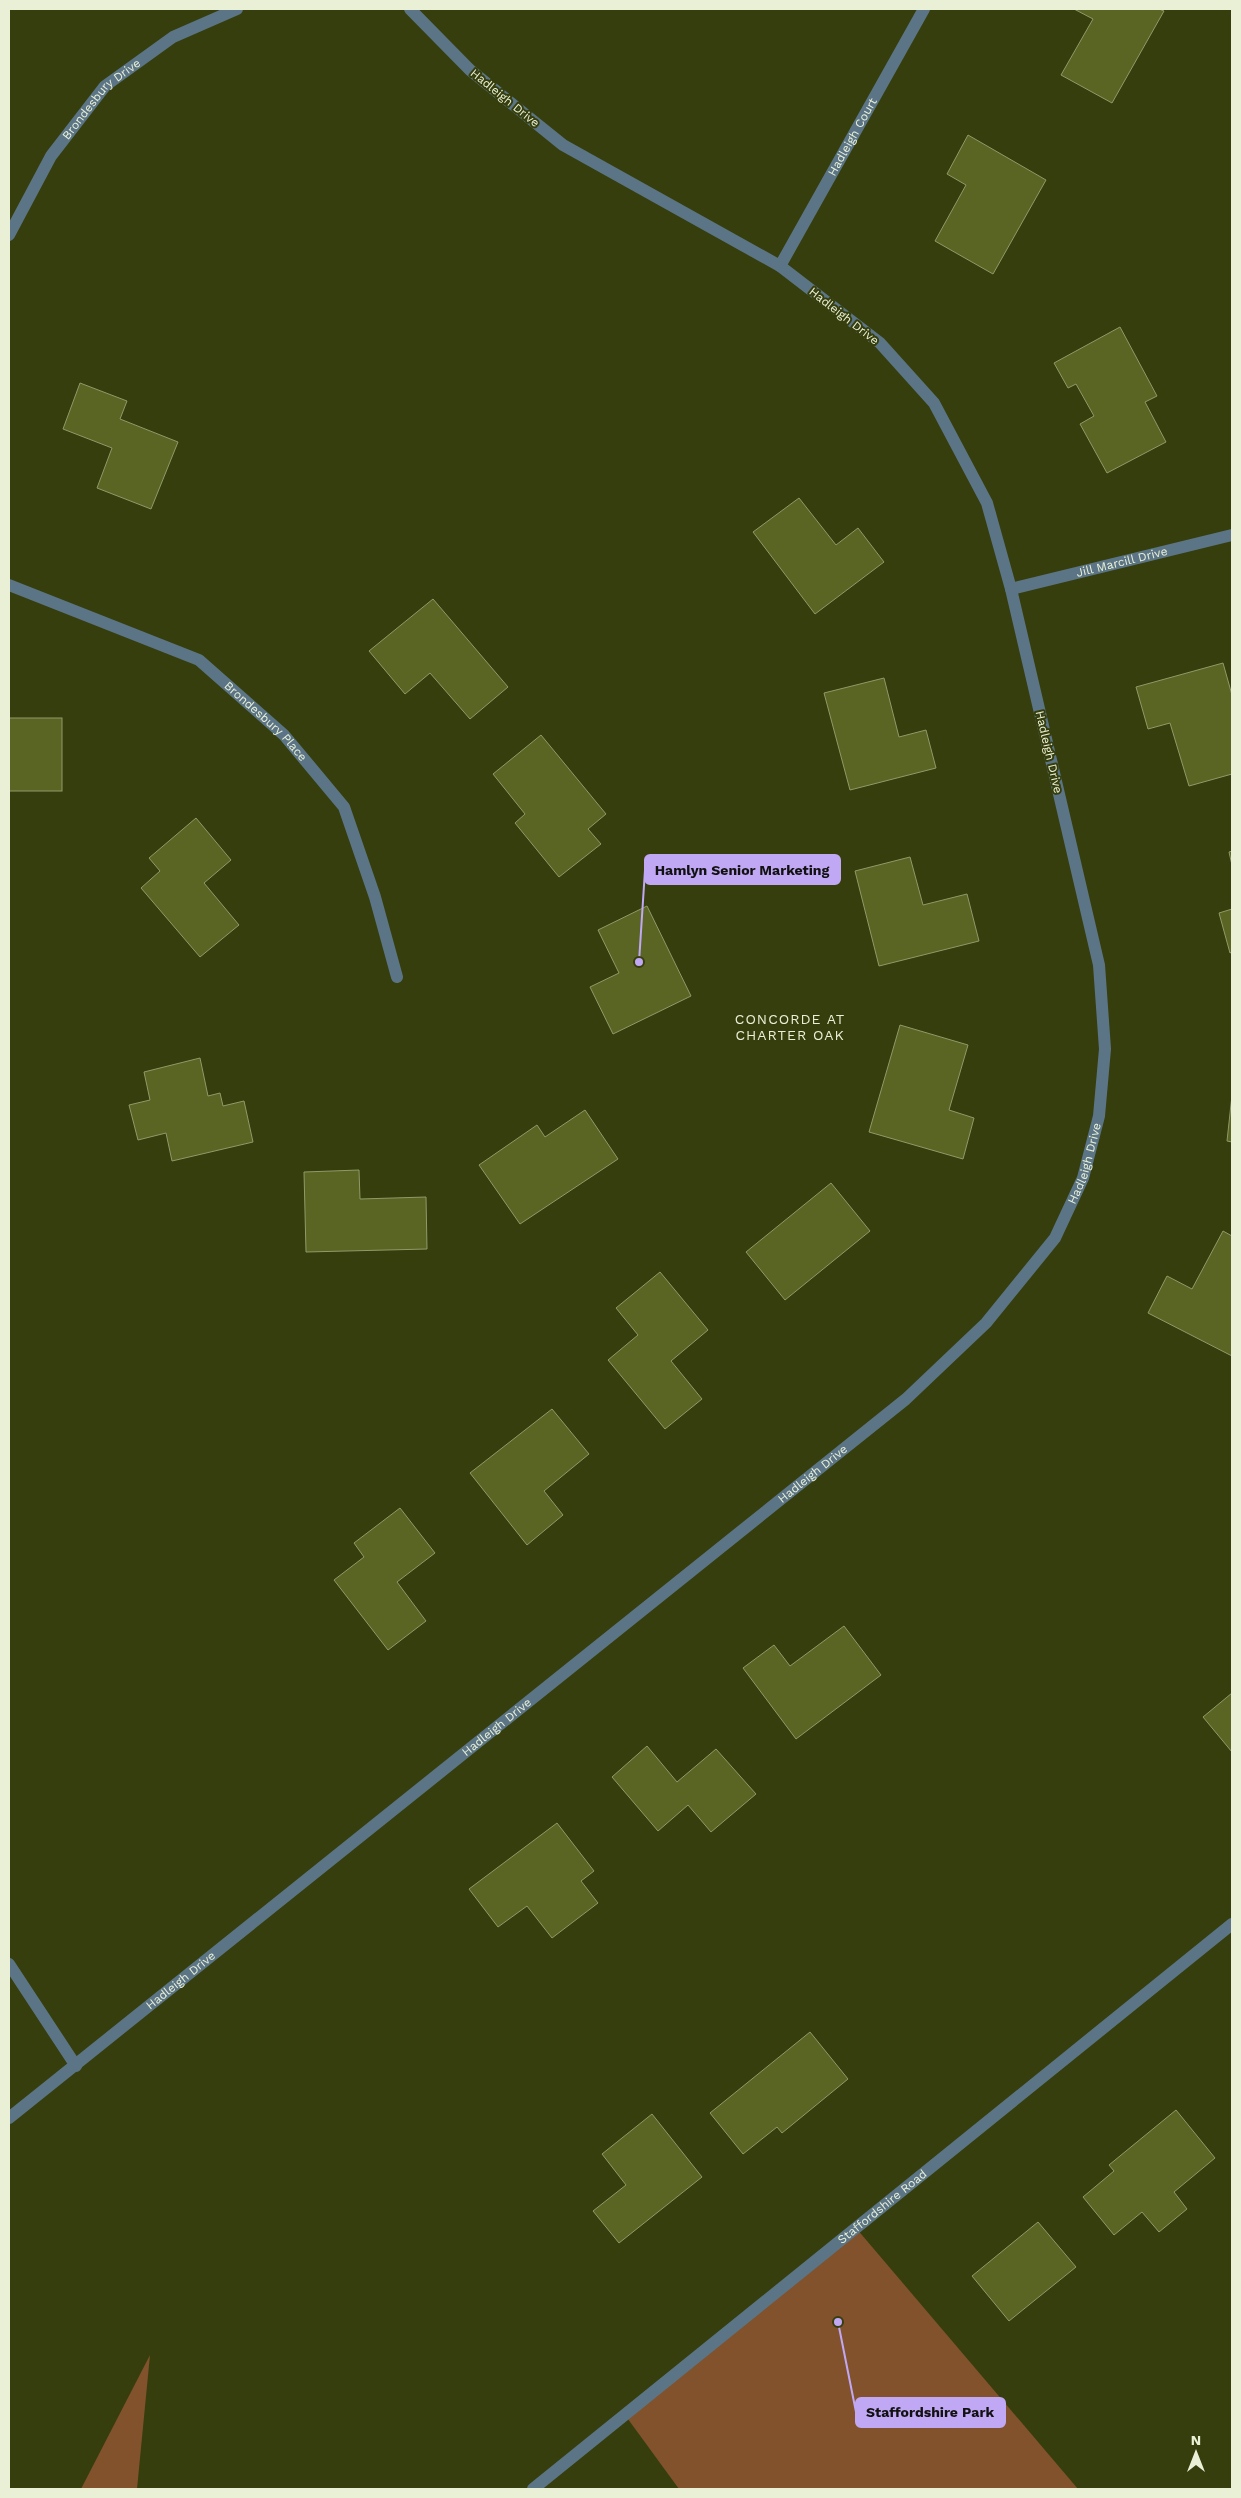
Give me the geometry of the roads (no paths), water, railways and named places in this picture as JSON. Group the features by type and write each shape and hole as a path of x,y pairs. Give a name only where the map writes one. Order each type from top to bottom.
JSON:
{"street":[{"name":"Brondesbury Drive","path":"9,235 51,156 105,86 173,37 237,9"},
{"name":"Hadleigh Drive","path":"9,2118 906,1399 986,1323 1055,1238 1085,1169 1099,1116 1105,1048 1099,965 1011,589 987,503 934,403 880,343 780,266 563,145 470,70 410,9"},
{"name":"Hadleigh Court","path":"780,266 924,9"},
{"name":"Jill Marcill Drive","path":"1011,589 1232,535"},
{"name":"Brondesbury Place","path":"9,585 199,660 284,735 344,807 375,897 397,977"},
{"name":"Staffordshire Road","path":"532,2489 1232,1924"},
{"path":"9,1964 76,2066"}],"place":[{"name":"Hamlyn Senior Marketing","path":"639,962"},
{"name":"Staffordshire Park","path":"838,2322"}],"district":[{"name":"CONCORDE AT CHARTER OAK","path":"790,1028"}]}
